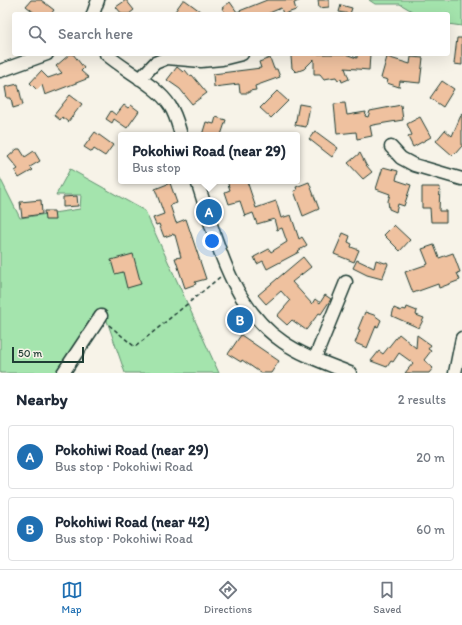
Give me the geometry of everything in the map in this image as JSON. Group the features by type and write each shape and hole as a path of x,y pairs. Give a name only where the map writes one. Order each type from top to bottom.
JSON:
{"street":[{"path":"94,12 98,0"},
{"path":"0,71 41,56"},
{"path":"109,56 160,94 170,106 180,132"},
{"path":"140,79 155,63 167,58 201,61 234,56"},
{"path":"391,147 401,158 414,165 462,179"},
{"path":"198,184 227,270 234,286 248,306 267,328 284,343 350,373"},
{"path":"315,358 346,282"},
{"path":"63,373 105,320"},
{"path":"455,373 462,338"}],"path":[{"path":"105,320 135,347 227,270"}],"green space":[{"path":"369,0 462,0 462,26 450,24 450,12 414,12 400,4 375,4"},
{"path":"70,169 145,211 219,373 125,373 105,315 58,373 0,373 0,178 20,218 80,209 81,195 56,195"}],"building":[{"path":"31,0 41,0 54,10 52,12 34,12 26,6"},
{"path":"126,0 134,10 132,12 120,12 116,7"},
{"path":"183,0 185,0 201,12 174,12"},
{"path":"267,0 301,0 294,3 296,10 290,12 282,12 281,8 272,12 237,12"},
{"path":"318,0 329,0 329,7 319,8"},
{"path":"230,2 237,12 225,12 222,8"},
{"path":"341,5 352,8 351,12 339,12"},
{"path":"457,38 462,38 462,65 454,64"},
{"path":"68,56 75,56 84,68 81,71 89,78 45,95 42,85 37,90 30,83 41,71 48,78 62,73 56,66"},
{"path":"351,56 357,58 357,56 370,56 369,70 345,68 349,79 342,82 341,79 338,80 336,77 324,79 320,74 314,74 314,59 304,69 296,72 292,68 291,57"},
{"path":"387,57 410,64 411,57 423,58 420,83 400,81 399,87 387,83 388,80 381,78"},
{"path":"270,58 274,69 277,69 280,77 255,86 256,90 249,91 249,93 240,93 239,84 214,87 213,74 261,68 259,62"},
{"path":"177,67 183,72 185,70 190,76 192,75 207,93 192,104 180,89 167,80"},
{"path":"442,81 454,89 443,107 430,98"},
{"path":"18,84 23,105 13,108 11,98 7,98 5,87"},
{"path":"277,91 288,101 271,118 260,108"},
{"path":"70,95 82,104 68,122 62,117 60,120 54,115"},
{"path":"345,103 347,115 366,112 365,116 368,117 370,111 401,105 403,120 370,126 372,136 357,139 356,132 337,134 334,104"},
{"path":"299,104 310,106 306,127 295,125"},
{"path":"124,105 128,108 131,105 139,111 127,128 114,119 112,123 106,119 111,111 116,115"},
{"path":"462,113 462,146 455,154 454,153 452,155 436,141 445,130 452,136"},
{"path":"216,117 226,120 222,132 203,132 206,122 214,124"},
{"path":"420,117 431,137 413,147 408,137 412,135 407,124"},
{"path":"315,131 338,148 332,157 309,139"},
{"path":"95,132 113,145 105,156 94,149 92,152 84,147"},
{"path":"17,149 20,149 25,157 34,151 40,161 30,167 33,170 19,178 15,171 18,169 8,157"},
{"path":"360,153 366,165 372,172 363,179 348,163"},
{"path":"383,167 398,171 396,180 411,185 404,206 398,204 396,212 389,209 388,201 390,194 376,189"},
{"path":"309,182 319,209 303,216 294,191 297,190 296,187"},
{"path":"170,184 177,203 170,205 176,223 186,219 206,279 195,282 196,284 185,288 175,258 181,257 175,235 173,234 164,237 159,224 156,225 153,218 164,214 155,189"},
{"path":"228,184 248,184 256,208 276,201 281,218 291,215 299,239 302,237 307,245 298,251 299,252 267,269 263,261 257,264 254,257 269,249 271,252 287,242 282,228 277,230 274,219 257,224 253,213 245,216 240,201 229,204 225,192 230,190"},
{"path":"422,187 440,187 439,211 446,211 446,222 431,222 430,208 422,208"},
{"path":"77,196 78,206 63,207 63,197"},
{"path":"41,200 42,214 22,217 20,202"},
{"path":"44,211 54,211 55,220 45,220"},
{"path":"394,225 410,240 400,251 384,235"},
{"path":"343,233 350,236 348,242 352,244 351,247 359,250 354,262 334,254"},
{"path":"434,245 439,258 453,253 460,272 457,273 460,280 439,288 438,284 413,293 405,272 428,264 422,249"},
{"path":"133,254 141,284 127,288 123,272 115,274 111,260"},
{"path":"303,257 311,267 292,282 312,304 315,299 320,303 325,295 331,299 321,314 319,313 306,330 292,320 287,325 277,316 290,301 281,291 266,304 258,295"},
{"path":"357,260 374,268 376,260 385,263 387,262 388,264 382,279 367,275 353,268"},
{"path":"407,307 417,311 416,315 424,318 419,328 392,316 394,308 401,311 402,309 406,310"},
{"path":"365,312 374,315 381,320 378,327 376,326 367,348 355,343 360,330 358,329"},
{"path":"399,334 416,348 417,335 431,345 428,349 431,351 424,360 433,368 429,373 405,373 413,363 399,353 393,362 391,361 387,367 371,361 379,351 383,354"},
{"path":"241,335 279,361 271,373 261,373 242,360 241,362 228,354"}],"place":[{"name":"Pokohiwi Road (near 29)","path":"209,212"},
{"name":"Pokohiwi Road (near 42)","path":"240,320"}]}
